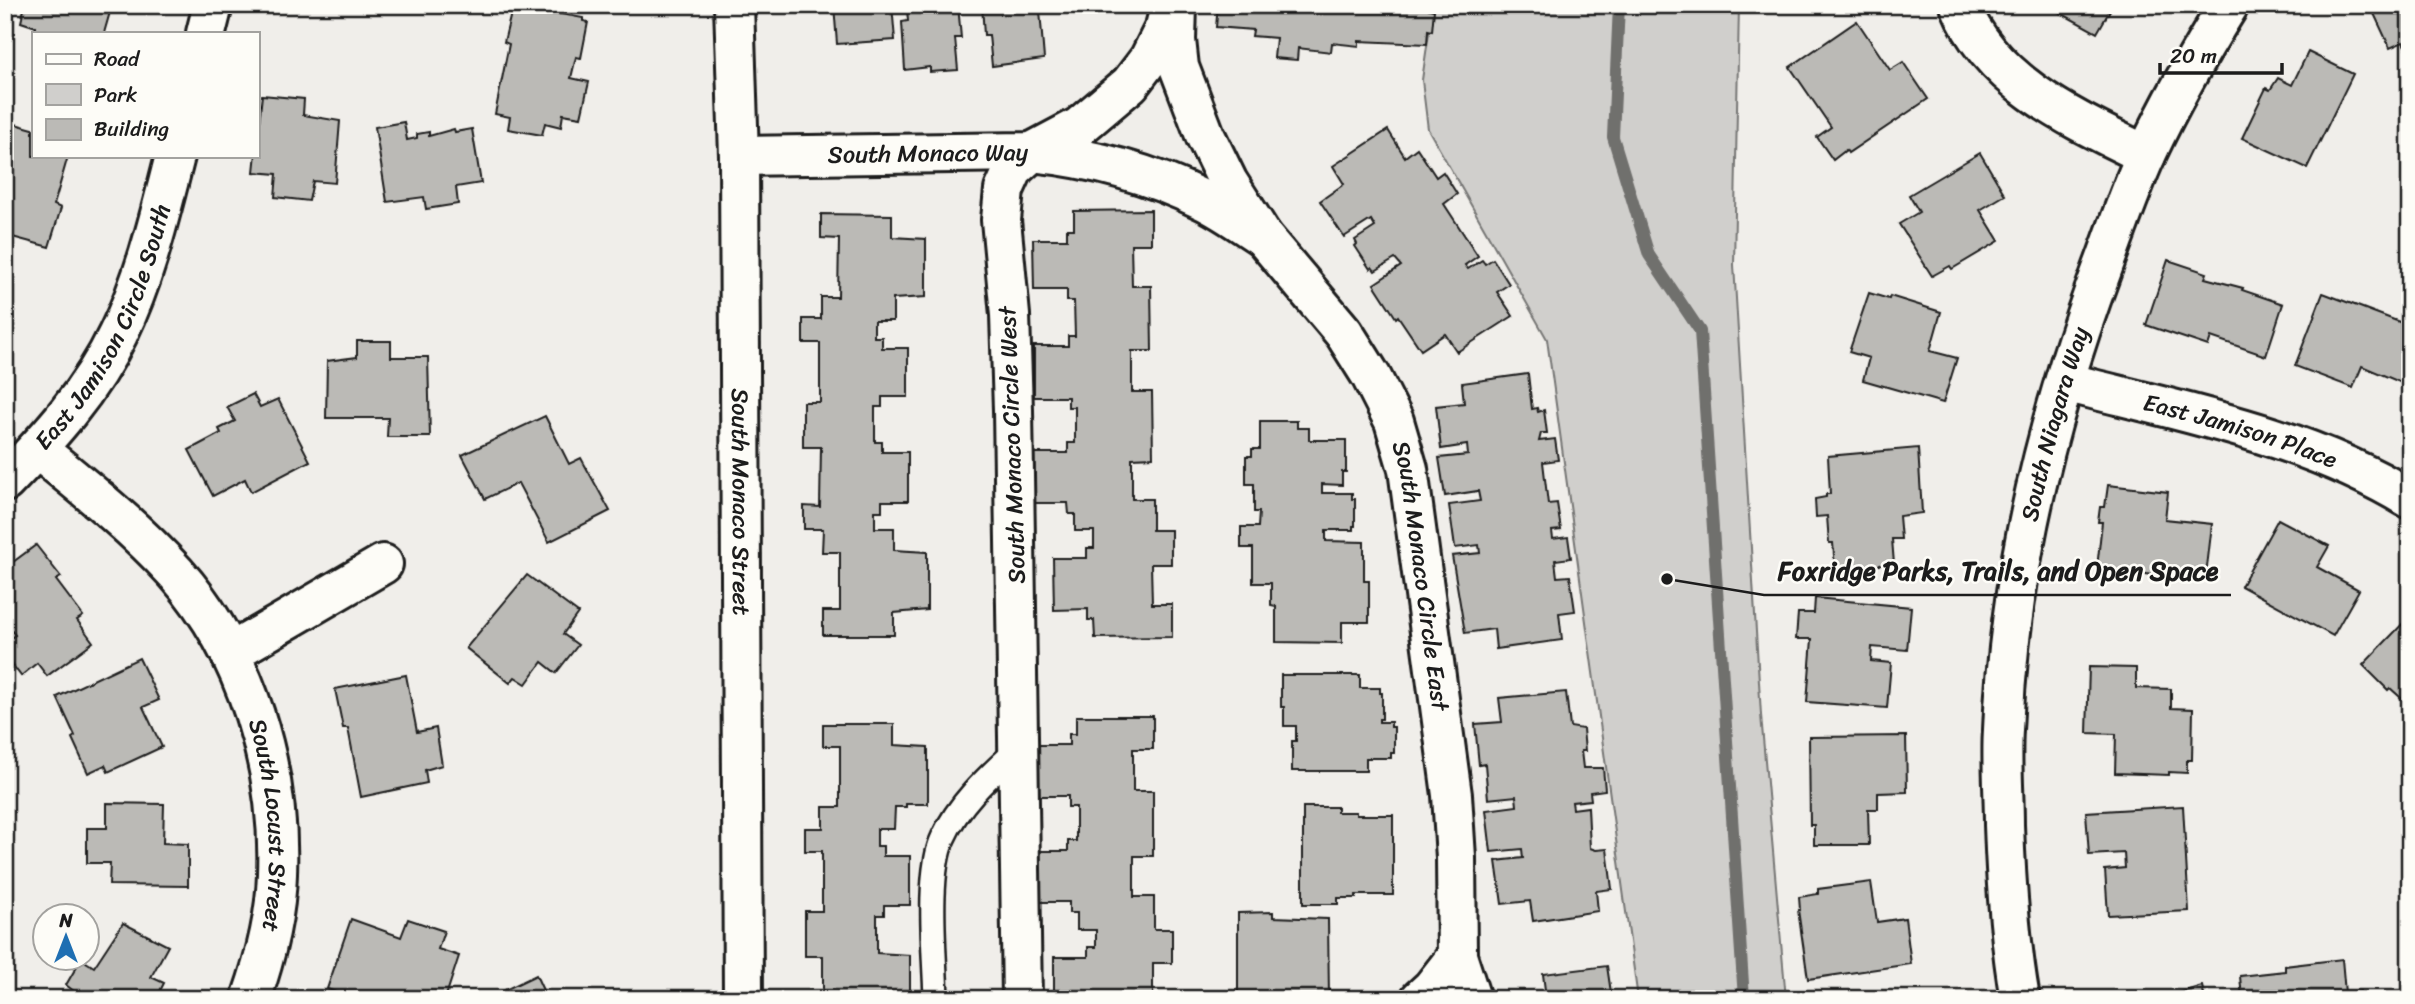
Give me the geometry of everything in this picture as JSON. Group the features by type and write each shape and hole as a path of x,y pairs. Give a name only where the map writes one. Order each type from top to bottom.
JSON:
{"street":[{"path":"205,32 213,5"},
{"name":"South Monaco Street","path":"734,5 739,156 743,999"},
{"name":"South Monaco Way","path":"739,156 1032,152 1079,127 1130,84 1149,59 1165,27 1171,5"},
{"path":"1177,5 1176,40 1179,67 1228,182 1263,237"},
{"path":"1960,5 1982,43 2030,92 2061,113 2146,155"},
{"name":"South Niagara Way","path":"2020,999 2009,916 2003,720 2014,618 2030,515 2064,382 2086,313 2146,155 2197,55 2229,5"},
{"path":"1032,152 1113,165 1164,182 1206,201 1263,237"},
{"name":"South Monaco Circle West","path":"1022,999 1013,410 1010,315 1001,220 1004,190 1014,168 1032,152"},
{"name":"East Jamison Circle South","path":"5,482 73,407 119,333 151,245 174,158"},
{"name":"South Monaco Circle East","path":"1263,237 1344,333 1371,376 1394,421 1408,469 1452,795 1457,956 1471,999"},
{"name":"East Jamison Place","path":"2064,382 2251,430 2355,470 2410,499"},
{"name":"South Locust Street","path":"37,449 94,496 176,574 205,611 230,653 256,720 270,772 276,825 277,876 271,920 264,963 251,999"},
{"path":"230,653 383,565"},
{"path":"1420,999 1457,956"}],"lane":[{"path":"936,999 934,875 942,838 962,806 1019,748"}],"green space":[{"path":"1433,5 1739,5 1734,265 1761,715 1786,999 1638,999 1547,339 1428,129 1422,80"}],"building":[{"path":"25,5 112,5 104,32 35,32 36,27 21,22"},
{"path":"513,5 583,18 583,21 588,22 581,58 576,57 571,78 589,82 581,117 563,114 561,127 545,123 542,135 508,129 510,117 495,114 509,44 504,42"},
{"path":"834,5 892,5 895,40 837,44"},
{"path":"927,5 958,5 961,38 955,38 958,70 930,72 930,67 905,70 902,22 908,21 907,10 928,9"},
{"path":"982,5 1034,5 1034,11 1040,11 1044,59 992,66 989,35 984,35"},
{"path":"1047,5 1085,5 1085,9 1048,12"},
{"path":"1218,5 1429,5 1429,9 1434,10 1432,31 1428,30 1427,44 1359,41 1359,46 1332,43 1331,52 1298,48 1297,60 1274,58 1276,38 1252,36 1253,30 1216,27"},
{"path":"2046,5 2113,5 2097,33"},
{"path":"2370,5 2410,5 2410,56 2403,42 2390,48"},
{"path":"1857,21 1890,70 1903,62 1928,99 1848,153 1846,150 1833,160 1817,137 1831,127 1790,67"},
{"path":"2308,52 2353,74 2307,168 2242,138 2266,88 2270,90 2278,78 2292,85"},
{"path":"262,95 304,99 303,115 340,121 335,183 313,181 309,201 275,197 277,174 254,172 255,158 259,158"},
{"path":"8,122 32,129 32,158 67,158 54,205 61,208 49,247 5,235 5,134"},
{"path":"404,122 407,140 417,138 417,134 429,132 429,136 454,129 455,132 472,129 481,183 456,187 458,204 426,209 424,197 387,202 375,127"},
{"path":"1388,130 1405,157 1417,148 1436,177 1443,172 1457,194 1444,204 1478,256 1465,265 1468,269 1482,260 1485,264 1493,259 1509,284 1497,292 1513,316 1457,352 1445,334 1421,350 1374,284 1401,266 1395,259 1375,271 1372,267 1370,269 1355,246 1355,240 1375,227 1371,220 1344,237 1320,201 1344,184 1333,166"},
{"path":"1980,153 2005,195 1980,210 1999,241 1952,269 1950,266 1932,276 1899,224 1919,212 1909,195"},
{"path":"1151,210 1151,244 1131,244 1132,286 1151,286 1152,351 1132,351 1132,392 1152,392 1153,457 1132,458 1132,499 1152,499 1152,530 1171,530 1171,564 1151,564 1152,604 1172,604 1172,637 1095,638 1094,620 1088,620 1088,609 1054,610 1053,558 1087,558 1087,548 1094,548 1094,531 1075,531 1075,514 1069,514 1068,503 1035,503 1034,453 1068,453 1068,443 1075,443 1075,407 1068,407 1068,397 1034,397 1034,346 1068,346 1068,336 1075,336 1074,301 1067,301 1067,290 1034,290 1033,239 1067,239 1067,229 1074,229 1074,211"},
{"path":"821,214 892,215 892,237 926,239 926,297 893,299 893,321 874,321 874,337 882,337 882,348 908,348 908,397 882,397 882,407 875,407 875,442 882,442 882,452 908,452 908,501 882,501 882,511 875,511 875,528 894,528 894,550 927,552 927,610 894,613 894,635 823,635 823,611 840,611 840,552 822,552 823,529 804,529 804,506 820,507 821,447 803,447 803,402 820,402 820,343 803,343 803,319 821,319 821,297 838,297 839,239 821,238"},
{"path":"2168,260 2207,273 2205,278 2243,288 2242,290 2283,304 2266,356 2211,337 2208,346 2146,325"},
{"path":"1869,293 1889,299 1890,296 1941,312 1930,351 1957,358 1943,403 1863,380 1869,358 1849,352"},
{"path":"2323,293 2410,326 2409,386 2362,366 2353,388 2295,366"},
{"path":"357,341 391,341 391,357 428,357 430,437 387,437 388,418 326,418 327,361 357,357"},
{"path":"1528,374 1532,409 1537,408 1538,412 1544,410 1547,433 1541,433 1539,441 1555,439 1558,460 1543,462 1548,504 1557,503 1561,530 1552,531 1553,539 1568,537 1571,558 1555,560 1557,577 1570,576 1575,611 1559,613 1562,640 1496,649 1494,629 1465,633 1452,556 1480,553 1479,545 1455,548 1449,505 1480,501 1478,491 1445,496 1439,458 1468,455 1467,445 1441,449 1436,406 1464,403 1462,383"},
{"path":"253,394 260,407 278,399 310,461 251,492 245,479 213,496 189,450 221,433 219,429 235,421 227,407"},
{"path":"545,416 569,464 581,458 610,511 549,542 518,483 485,499 462,455"},
{"path":"1260,421 1297,421 1297,428 1309,428 1309,440 1346,440 1346,472 1342,472 1342,485 1322,484 1322,493 1352,493 1352,499 1355,499 1355,526 1353,530 1326,530 1326,541 1364,542 1364,581 1369,581 1369,622 1342,622 1342,643 1276,642 1276,606 1271,605 1271,583 1253,583 1253,548 1241,548 1241,527 1258,527 1259,512 1254,512 1254,484 1246,484 1246,456 1252,456 1252,449 1260,449"},
{"path":"1918,448 1922,513 1899,516 1901,539 1892,539 1894,564 1835,568 1833,543 1829,543 1827,516 1816,517 1815,499 1830,494 1828,456"},
{"path":"2108,485 2168,492 2165,519 2212,524 2206,576 2154,570 2154,575 2097,568 2102,522 2098,522 2100,507 2105,507"},
{"path":"2278,519 2329,546 2317,567 2359,590 2333,636 2241,586"},
{"path":"36,545 61,577 56,580 83,616 77,620 93,642 47,676 37,663 21,676 5,655 5,642 15,635 5,622 5,568"},
{"path":"527,575 578,613 563,634 578,645 556,673 542,662 526,684 515,677 510,683 466,648"},
{"path":"1815,598 1911,607 1907,650 1872,647 1871,661 1891,663 1887,708 1807,702 1812,639 1796,639 1798,613 1814,613"},
{"path":"2410,616 2410,706 2390,688 2388,690 2363,665"},
{"path":"139,658 159,700 143,707 162,747 108,772 105,765 88,773 57,697"},
{"path":"2089,667 2136,668 2136,688 2171,689 2171,708 2193,709 2192,760 2187,760 2187,773 2115,773 2116,734 2087,733"},
{"path":"406,675 417,732 436,728 442,765 425,770 427,783 361,797 348,728 343,728 335,689"},
{"path":"1281,675 1360,675 1360,688 1380,688 1382,719 1379,719 1379,722 1391,722 1391,727 1394,727 1394,753 1391,753 1391,758 1366,758 1366,771 1292,771 1292,741 1296,741 1296,726 1284,726"},
{"path":"1566,692 1570,727 1583,729 1583,768 1603,768 1605,790 1590,792 1591,800 1572,802 1573,809 1588,807 1590,848 1607,849 1612,889 1596,891 1598,911 1533,921 1530,901 1502,904 1496,861 1523,858 1522,849 1491,852 1486,810 1517,806 1516,796 1488,799 1485,764 1479,765 1475,724 1502,722 1499,698"},
{"path":"1076,716 1153,716 1153,749 1133,749 1133,791 1153,791 1153,856 1134,856 1134,897 1154,897 1154,929 1172,929 1172,963 1153,963 1153,999 1054,999 1054,957 1088,957 1088,947 1096,947 1096,930 1077,930 1077,913 1069,913 1069,902 1035,902 1035,851 1068,851 1068,841 1076,841 1076,807 1068,807 1068,796 1035,796 1035,745 1069,745 1069,734 1076,734"},
{"path":"823,724 894,724 894,745 928,747 928,804 895,807 894,829 877,829 877,846 883,846 883,856 910,856 910,905 884,905 884,915 877,915 877,953 910,955 910,999 823,999 823,956 805,956 805,911 822,911 822,851 805,851 805,828 823,828 823,807 840,807 840,746 823,746"},
{"path":"1906,736 1907,792 1878,793 1878,809 1868,809 1869,845 1814,845 1814,825 1810,825 1809,737"},
{"path":"107,803 164,804 163,843 188,844 188,886 109,885 110,863 87,863 87,828 107,828"},
{"path":"2183,806 2189,911 2108,915 2105,870 2125,868 2124,853 2089,855 2086,812"},
{"path":"1303,807 1337,807 1337,812 1356,812 1356,815 1393,815 1393,895 1356,895 1356,898 1338,898 1338,904 1303,904"},
{"path":"1871,882 1877,922 1905,918 1911,964 1808,979 1798,910 1799,897 1818,894 1818,889"},
{"path":"1273,912 1273,917 1328,919 1329,999 1238,999 1238,913"},
{"path":"351,919 401,937 408,919 444,931 438,949 459,956 445,999 356,999 327,989"},
{"path":"123,923 168,946 151,977 164,983 156,999 77,999 79,995 66,985 74,972 102,972 102,955"},
{"path":"2342,959 2345,993 2360,991 2361,999 2242,999 2240,976 2285,971 2285,966"},
{"path":"1607,966 1612,999 1536,999 1546,998 1543,974"},
{"path":"536,975 547,999 486,999"},
{"path":"2202,986 2205,999 2158,999"}],"waterway":[{"path":"1619,5 1613,137 1649,255 1700,331 1744,999"}],"place":[{"name":"Foxridge Parks, Trails, and Open Space","path":"1667,579"}]}
